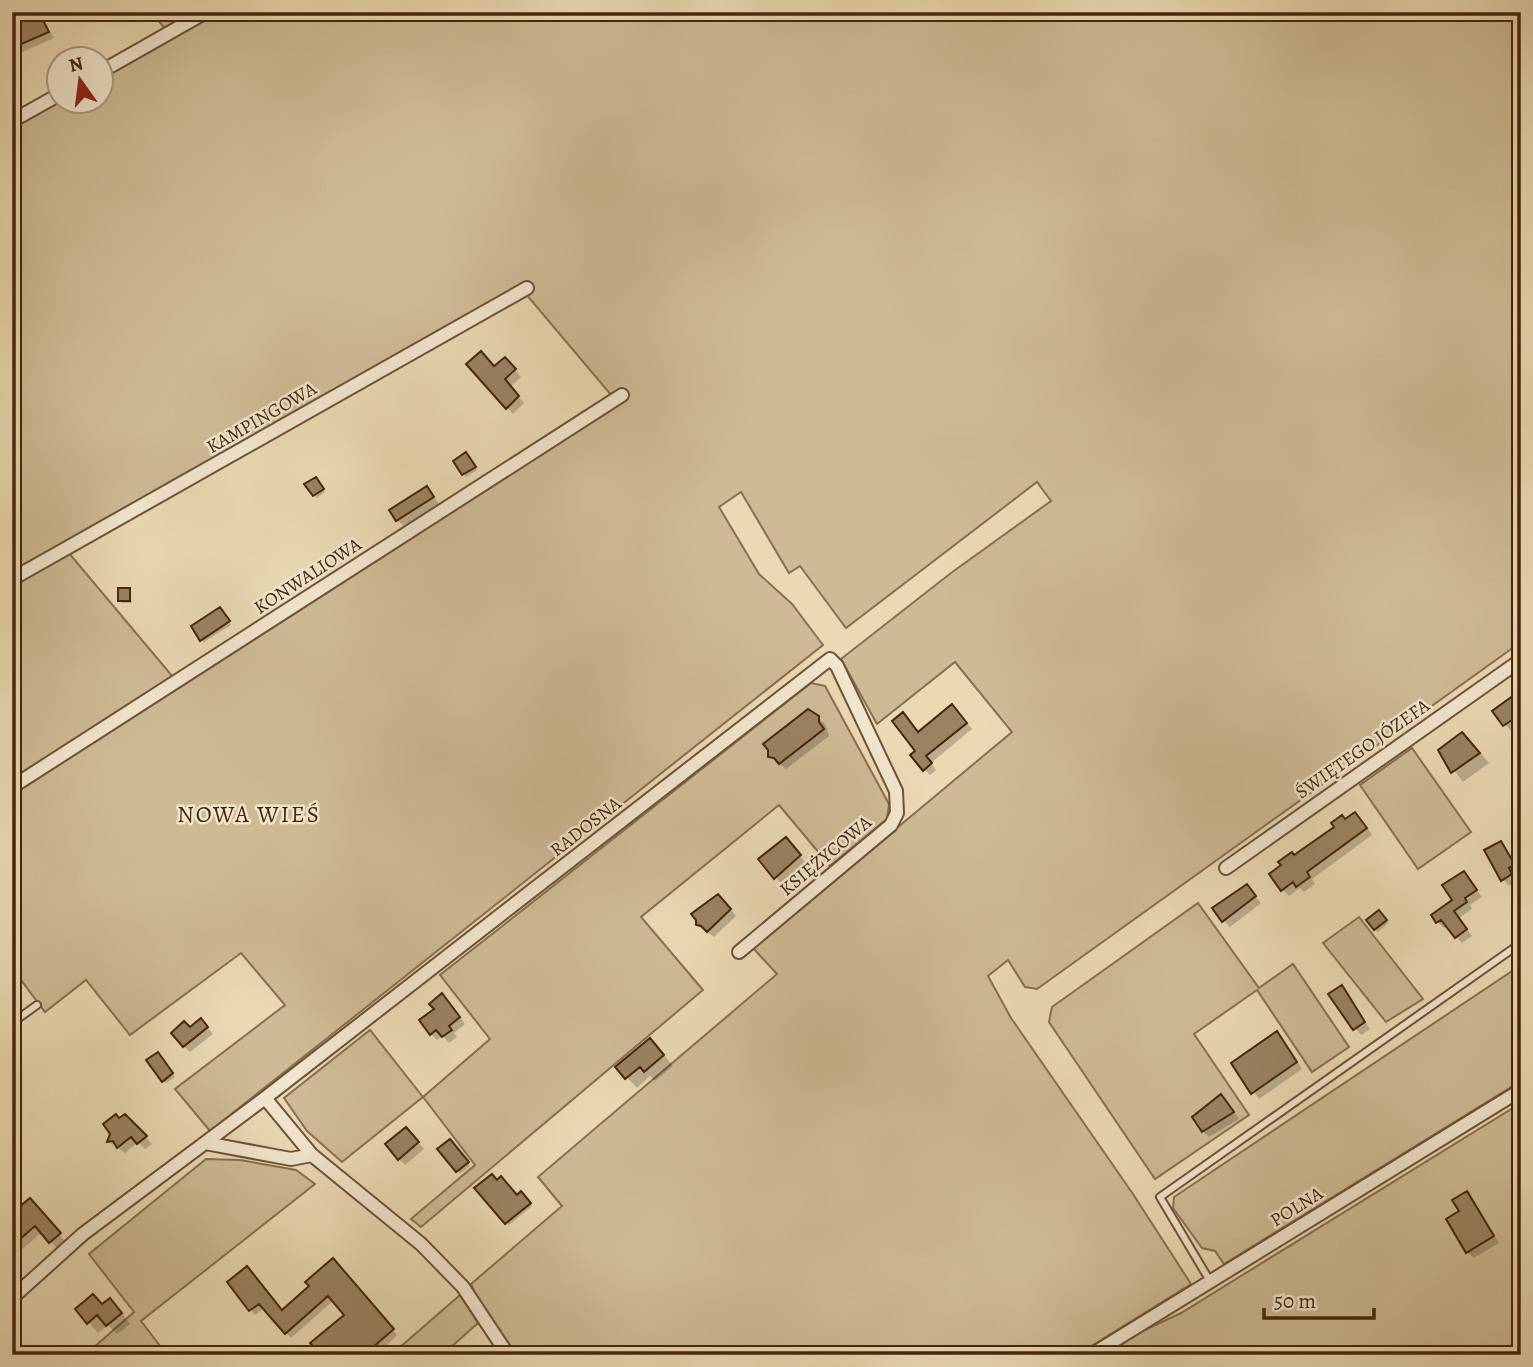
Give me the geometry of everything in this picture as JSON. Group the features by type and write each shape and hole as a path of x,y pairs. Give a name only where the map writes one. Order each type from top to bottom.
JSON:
{"street":[{"path":"116,63 206,12"},
{"path":"12,121 46,102"},
{"name":"KAMPINGOWA","path":"12,579 527,288"},
{"name":"KONWALIOWA","path":"12,787 622,395"},
{"name":"KSIĘŻYCOWA","path":"739,952 891,825 897,813 896,791 838,666 830,659"},
{"name":"RADOSNA","path":"12,1298 83,1234 265,1098 830,659"},
{"name":"ŚWIĘTEGO JÓZEFA","path":"1226,868 1521,660"},
{"name":"POLNA","path":"1091,1355 1521,1090"},
{"path":"265,1098 312,1155 421,1244 463,1287 508,1355"},
{"path":"205,1143 291,1158 312,1155"}],"lane":[{"path":"1210,1282 1160,1197 1521,943"},
{"path":"12,1023 37,1005"}],"shaded area":[{"path":"151,12 200,12 167,31"},
{"path":"217,12 1521,12 1521,642 1037,989 1025,987 1008,960 988,976 1011,1018 1133,1194 1191,1284 1077,1355 502,1355 471,1284 562,1206 538,1177 777,974 753,948 1012,732 955,662 877,724 841,659 951,573 1051,501 1037,482 846,628 800,566 789,573 741,492 719,507 759,574 792,604 823,645 210,1131 175,1089 285,1005 241,953 130,1035 86,980 45,1012 12,968 12,791 612,396 526,294 12,571 12,126 46,107 46,116 116,116 116,68"},
{"path":"68,552 173,677 12,782 12,584"},
{"path":"811,683 825,686 889,804 887,819 830,866 779,805 641,917 703,990 421,1227 411,1219 475,1165 423,1097 490,1039 440,975"},
{"path":"1412,748 1471,832 1418,869 1360,785"},
{"path":"1198,903 1259,988 1293,964 1349,1047 1312,1072 1257,990 1194,1034 1249,1115 1155,1179 1049,1022 1052,1007"},
{"path":"1359,917 1423,999 1386,1022 1323,943"},
{"path":"1521,965 1521,1081 1224,1264 1215,1251 1202,1248 1173,1208 1174,1197"},
{"path":"370,1030 423,1097 342,1162 307,1131 284,1098"},
{"path":"1521,1103 1521,1355 1103,1355 1134,1335 1181,1313"},
{"path":"206,1159 240,1160 296,1170 315,1184 141,1321 167,1355 85,1355 134,1312 89,1254"},
{"path":"460,1295 478,1323 442,1355 391,1355"}],"building":[{"path":"23,14 27,21 40,14 49,32 12,48 12,19"},
{"path":"481,351 494,366 505,357 516,369 505,379 519,396 506,409 466,364"},
{"path":"466,452 476,467 462,475 453,461"},
{"path":"316,477 324,489 313,496 304,484"},
{"path":"427,486 434,497 396,521 389,510"},
{"path":"118,588 130,588 130,601 118,601"},
{"path":"220,607 230,621 200,641 191,626"},
{"path":"1521,690 1521,714 1503,726 1492,711"},
{"path":"952,704 967,723 926,756 932,763 923,771 910,755 915,751 892,721 903,712 918,732"},
{"path":"808,709 819,716 819,722 824,729 779,764 774,758 768,757 768,750 763,744"},
{"path":"1462,732 1480,753 1451,773 1438,750"},
{"path":"1355,812 1367,828 1307,872 1310,877 1296,887 1293,882 1281,891 1269,874 1281,865 1278,862 1292,852 1294,855 1334,827 1331,823 1342,815 1345,819"},
{"path":"786,837 801,855 774,879 758,859"},
{"path":"1501,841 1515,865 1509,868 1512,874 1501,881 1484,850"},
{"path":"1464,871 1477,890 1465,898 1467,902 1454,911 1467,929 1455,938 1441,920 1436,923 1431,915 1452,900 1442,885"},
{"path":"1247,884 1256,896 1222,922 1212,908"},
{"path":"718,894 731,909 707,932 696,925 691,914"},
{"path":"1379,910 1387,920 1374,930 1366,920"},
{"path":"1342,985 1365,1022 1353,1030 1328,994"},
{"path":"442,993 460,1017 449,1026 452,1030 442,1037 436,1030 430,1035 419,1020 434,1009 429,1004"},
{"path":"201,1018 208,1027 183,1047 171,1033 184,1021 190,1027"},
{"path":"1277,1031 1297,1062 1251,1094 1231,1063"},
{"path":"650,1038 664,1055 644,1072 640,1067 625,1079 615,1067"},
{"path":"158,1052 173,1073 162,1082 146,1060"},
{"path":"1221,1094 1234,1112 1202,1132 1192,1117"},
{"path":"116,1114 119,1118 125,1114 147,1136 137,1144 131,1137 117,1148 113,1141 107,1142 110,1134 103,1124"},
{"path":"406,1127 419,1142 398,1160 385,1144"},
{"path":"450,1139 469,1162 456,1172 437,1149"},
{"path":"492,1174 497,1180 501,1176 517,1195 521,1191 531,1203 505,1224 474,1188"},
{"path":"1467,1191 1494,1236 1466,1253 1446,1219 1459,1211 1452,1200"},
{"path":"30,1198 61,1233 49,1243 35,1226 12,1246 12,1213"},
{"path":"333,1258 394,1329 364,1355 321,1355 310,1343 344,1315 328,1296 285,1334 259,1304 249,1311 227,1282 247,1266 282,1310 309,1286 305,1282"},
{"path":"93,1294 102,1304 110,1298 122,1313 106,1326 97,1315 87,1324 75,1309"}],"district":[{"name":"NOWA WIEŚ","path":"249,814"}]}
